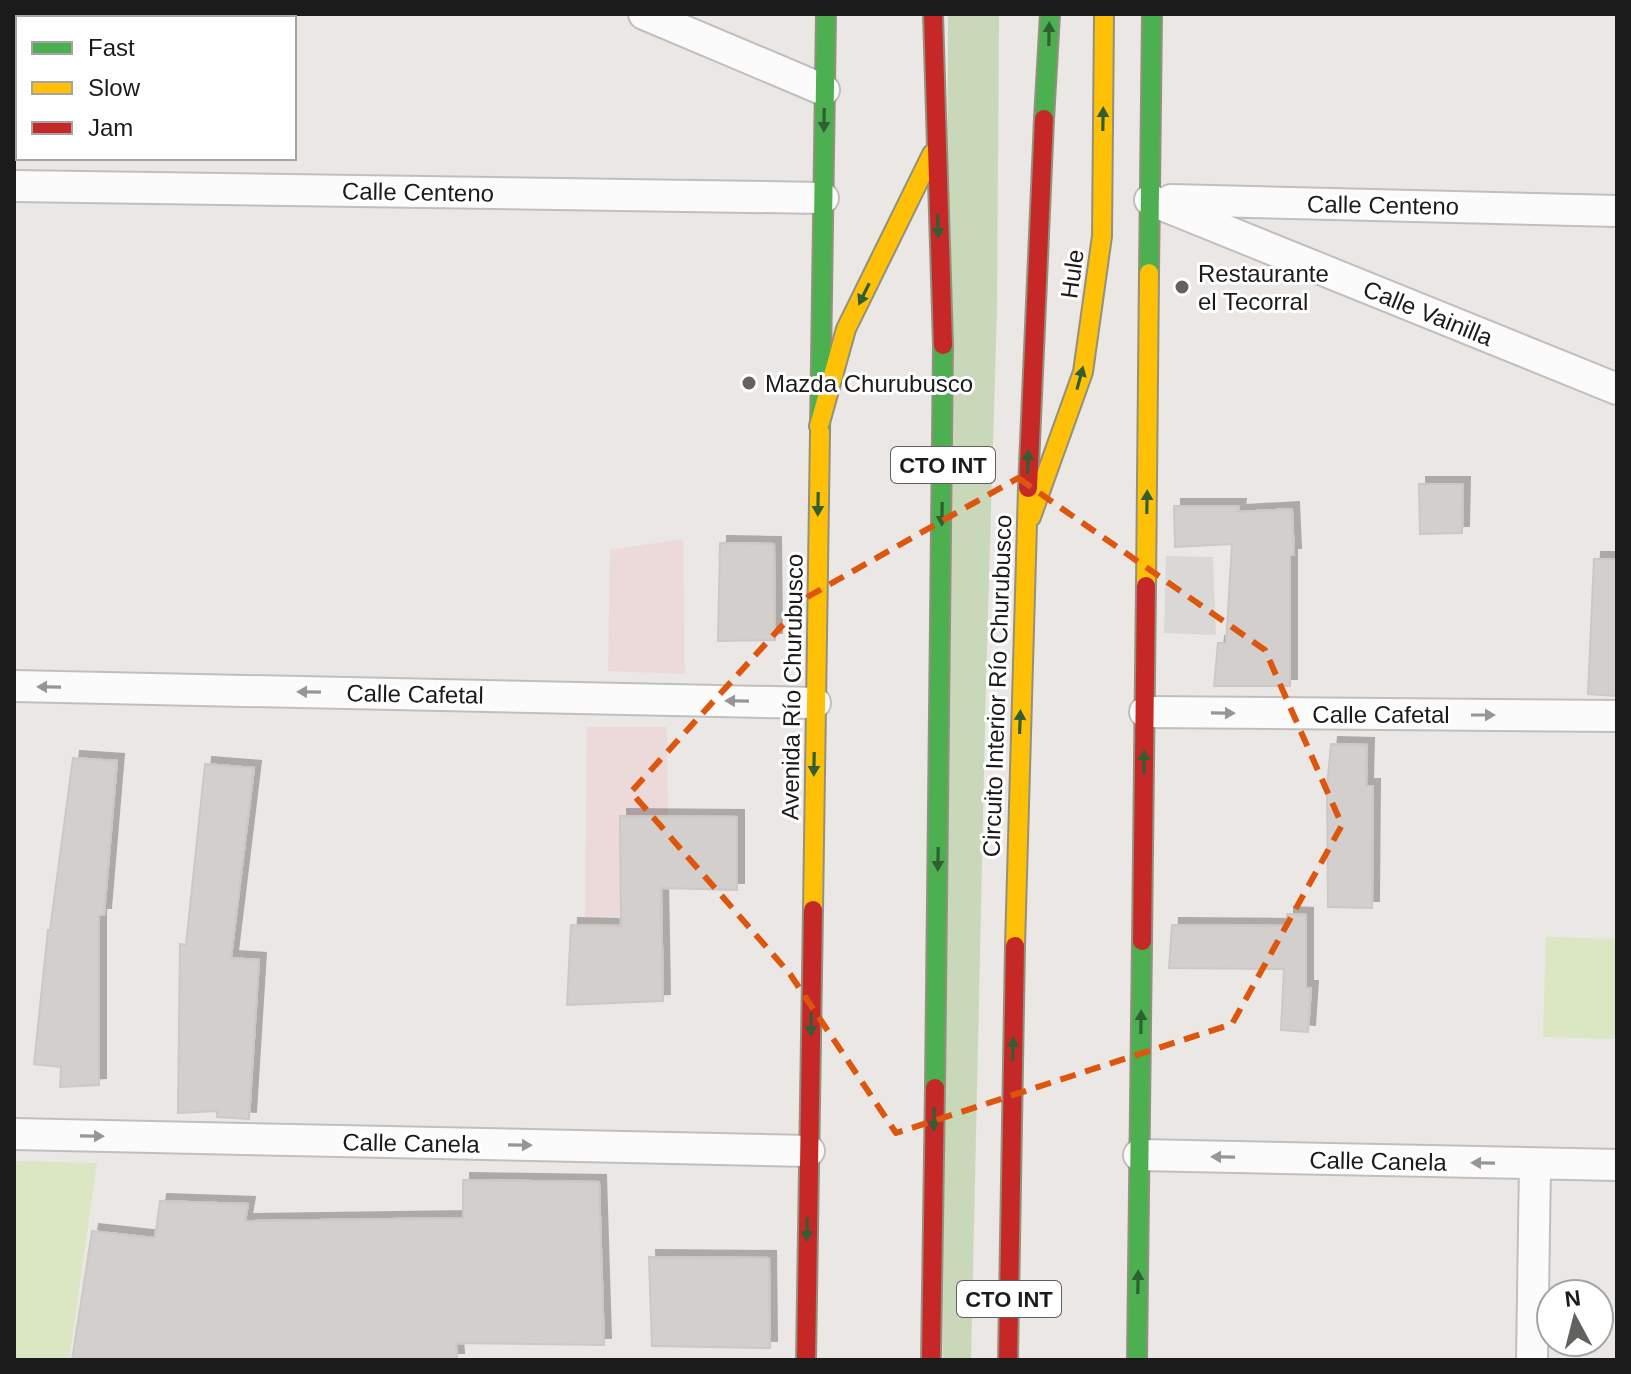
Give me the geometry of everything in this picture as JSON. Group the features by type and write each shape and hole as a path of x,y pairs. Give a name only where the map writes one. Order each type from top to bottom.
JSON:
{"main road":[{"name":"Avenida Río Churubusco","path":"806,1360 826,14"},
{"name":"CTO INT","path":"931,1360 944,366 933,14"},
{"name":"Circuito Interior Río Churubusco","path":"1008,1360 1017,799 1038,224 1050,14"},
{"name":"Hule","path":"1026,530 1083,372 1102,236 1104,14"},
{"path":"1137,1360 1152,14"},
{"path":"819,426 846,329 935,149"}],"street":[{"path":"644,14 824,90"},
{"name":"Calle Centeno","path":"14,186 823,198"},
{"name":"Calle Centeno","path":"1150,200 1617,211"},
{"name":"Calle Vainilla","path":"1150,200 1617,389"},
{"name":"Calle Cafetal","path":"14,686 815,703"},
{"name":"Calle Cafetal","path":"1145,712 1617,716"},
{"name":"Calle Canela","path":"14,1134 809,1151"},
{"name":"Calle Canela","path":"1139,1155 1617,1165"},
{"path":"1532,1360 1535,1165"},
{"path":"1617,1165 1617,1178"}],"highlighted area":[{"path":"1018,478 1265,650 1342,825 1232,1024 896,1133 790,974 631,792 809,596"}],"shaded area":[{"path":"683,539 685,674 608,671 610,550"},
{"path":"1166,556 1213,557 1216,635 1164,633"},
{"path":"587,727 667,727 668,816 620,816 621,916 585,917"}],"green space":[{"path":"948,14 999,14 997,308 971,1360 943,1360"},
{"path":"1546,937 1617,939 1617,1039 1543,1037"},
{"path":"14,1161 97,1163 69,1360 14,1360"}],"building":[{"path":"1419,484 1463,484 1462,533 1420,534"},
{"path":"1174,506 1239,506 1238,512 1292,509 1294,555 1290,555 1290,686 1214,686 1218,643 1226,643 1232,544 1175,547"},
{"path":"720,543 774,544 775,640 718,641"},
{"path":"1594,559 1617,559 1617,696 1588,694"},
{"path":"1331,744 1367,745 1366,786 1373,786 1372,908 1328,907 1327,787"},
{"path":"73,758 117,761 104,915 99,915 99,1085 60,1087 61,1067 34,1064 48,930"},
{"path":"205,764 254,768 231,958 259,960 249,1119 217,1117 217,1111 178,1113 180,944 186,945"},
{"path":"620,816 737,817 737,890 661,888 663,1001 567,1005 571,925 621,926"},
{"path":"1287,914 1306,915 1306,988 1311,988 1308,1032 1281,1030 1284,969 1169,968 1172,925 1287,926"},
{"path":"463,1180 599,1182 604,1345 456,1343 457,1360 72,1360 92,1231 155,1238 160,1201 248,1204 245,1221 463,1218"},
{"path":"649,1257 769,1258 770,1348 652,1346"}],"traffic: fast":[{"path":"820,432 826,14"},
{"path":"1044,119 1050,14"},
{"path":"1149,273 1152,14"},
{"path":"935,1088 943,345"},
{"path":"1137,1360 1142,941"}],"traffic: slow":[{"path":"1031,517 1083,372 1102,236 1104,14"},
{"path":"819,426 846,329 932,154"},
{"path":"1146,586 1149,273"},
{"path":"813,910 820,432"},
{"path":"1015,946 1028,488"}],"traffic: jam":[{"path":"933,14 943,345"},
{"path":"1028,488 1044,119"},
{"path":"1142,941 1146,586"},
{"path":"806,1360 813,910"},
{"path":"1008,1360 1015,946"},
{"path":"931,1360 935,1088"}],"place":[{"name":"Restaurante el Tecorral","path":"1182,287"},
{"name":"Mazda Churubusco","path":"749,383"}]}
